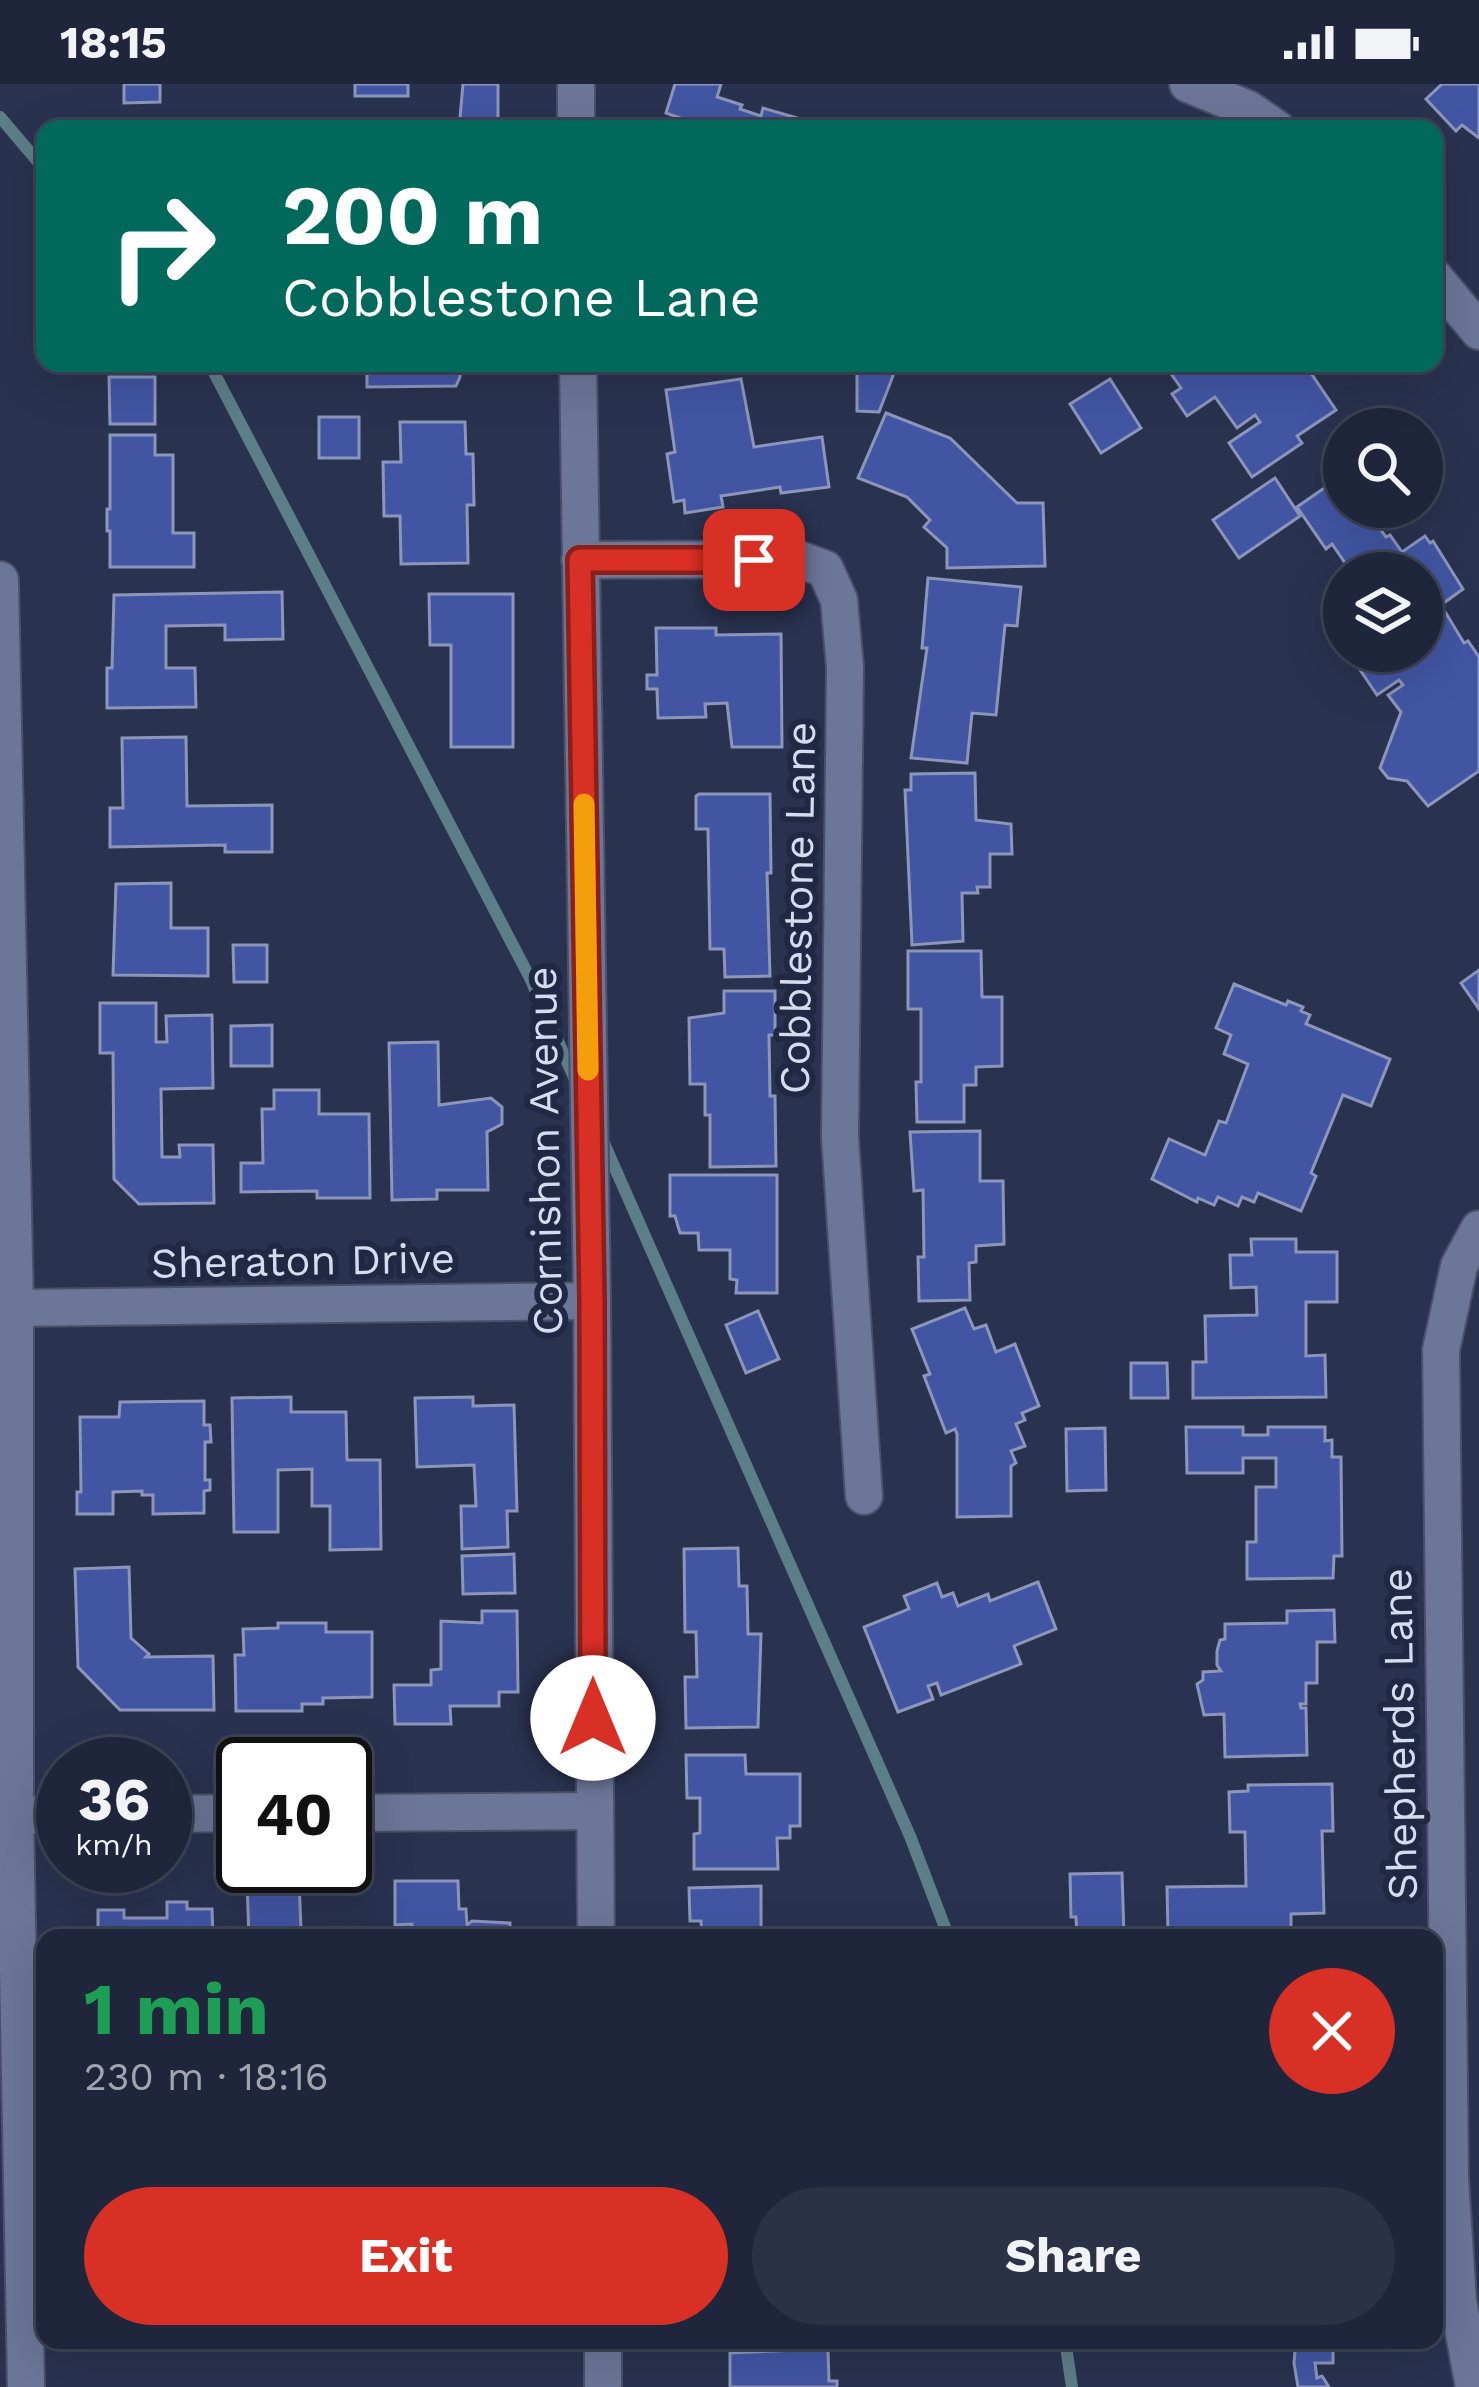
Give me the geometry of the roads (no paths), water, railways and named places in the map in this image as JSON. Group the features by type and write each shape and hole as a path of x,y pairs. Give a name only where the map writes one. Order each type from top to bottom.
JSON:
{"street":[{"path":"576,84 576,120"},
{"path":"1188,84 1264,120"},
{"path":"1443,289 1479,331"},
{"name":"Cornishon Avenue","path":"578,372 596,1929"},
{"name":"Cobblestone Lane","path":"580,560 798,560 825,569 839,600 845,667 840,1137 864,1496"},
{"path":"0,580 15,1309 15,1815 26,2387"},
{"name":"Shepherds Lane","path":"1474,2387 1458,2301 1450,2178 1441,1350 1459,1266 1479,1229"},
{"name":"Sheraton Drive","path":"15,1309 592,1301"},
{"path":"372,1813 593,1811"},
{"path":"15,1815 36,1815"},
{"path":"603,2349 604,2387"}],"waterway":[{"path":"0,117 36,159"},
{"path":"214,372 530,978 577,1084"},
{"path":"603,1141 910,1836 946,1929"},
{"path":"1066,2349 1072,2387"}]}
